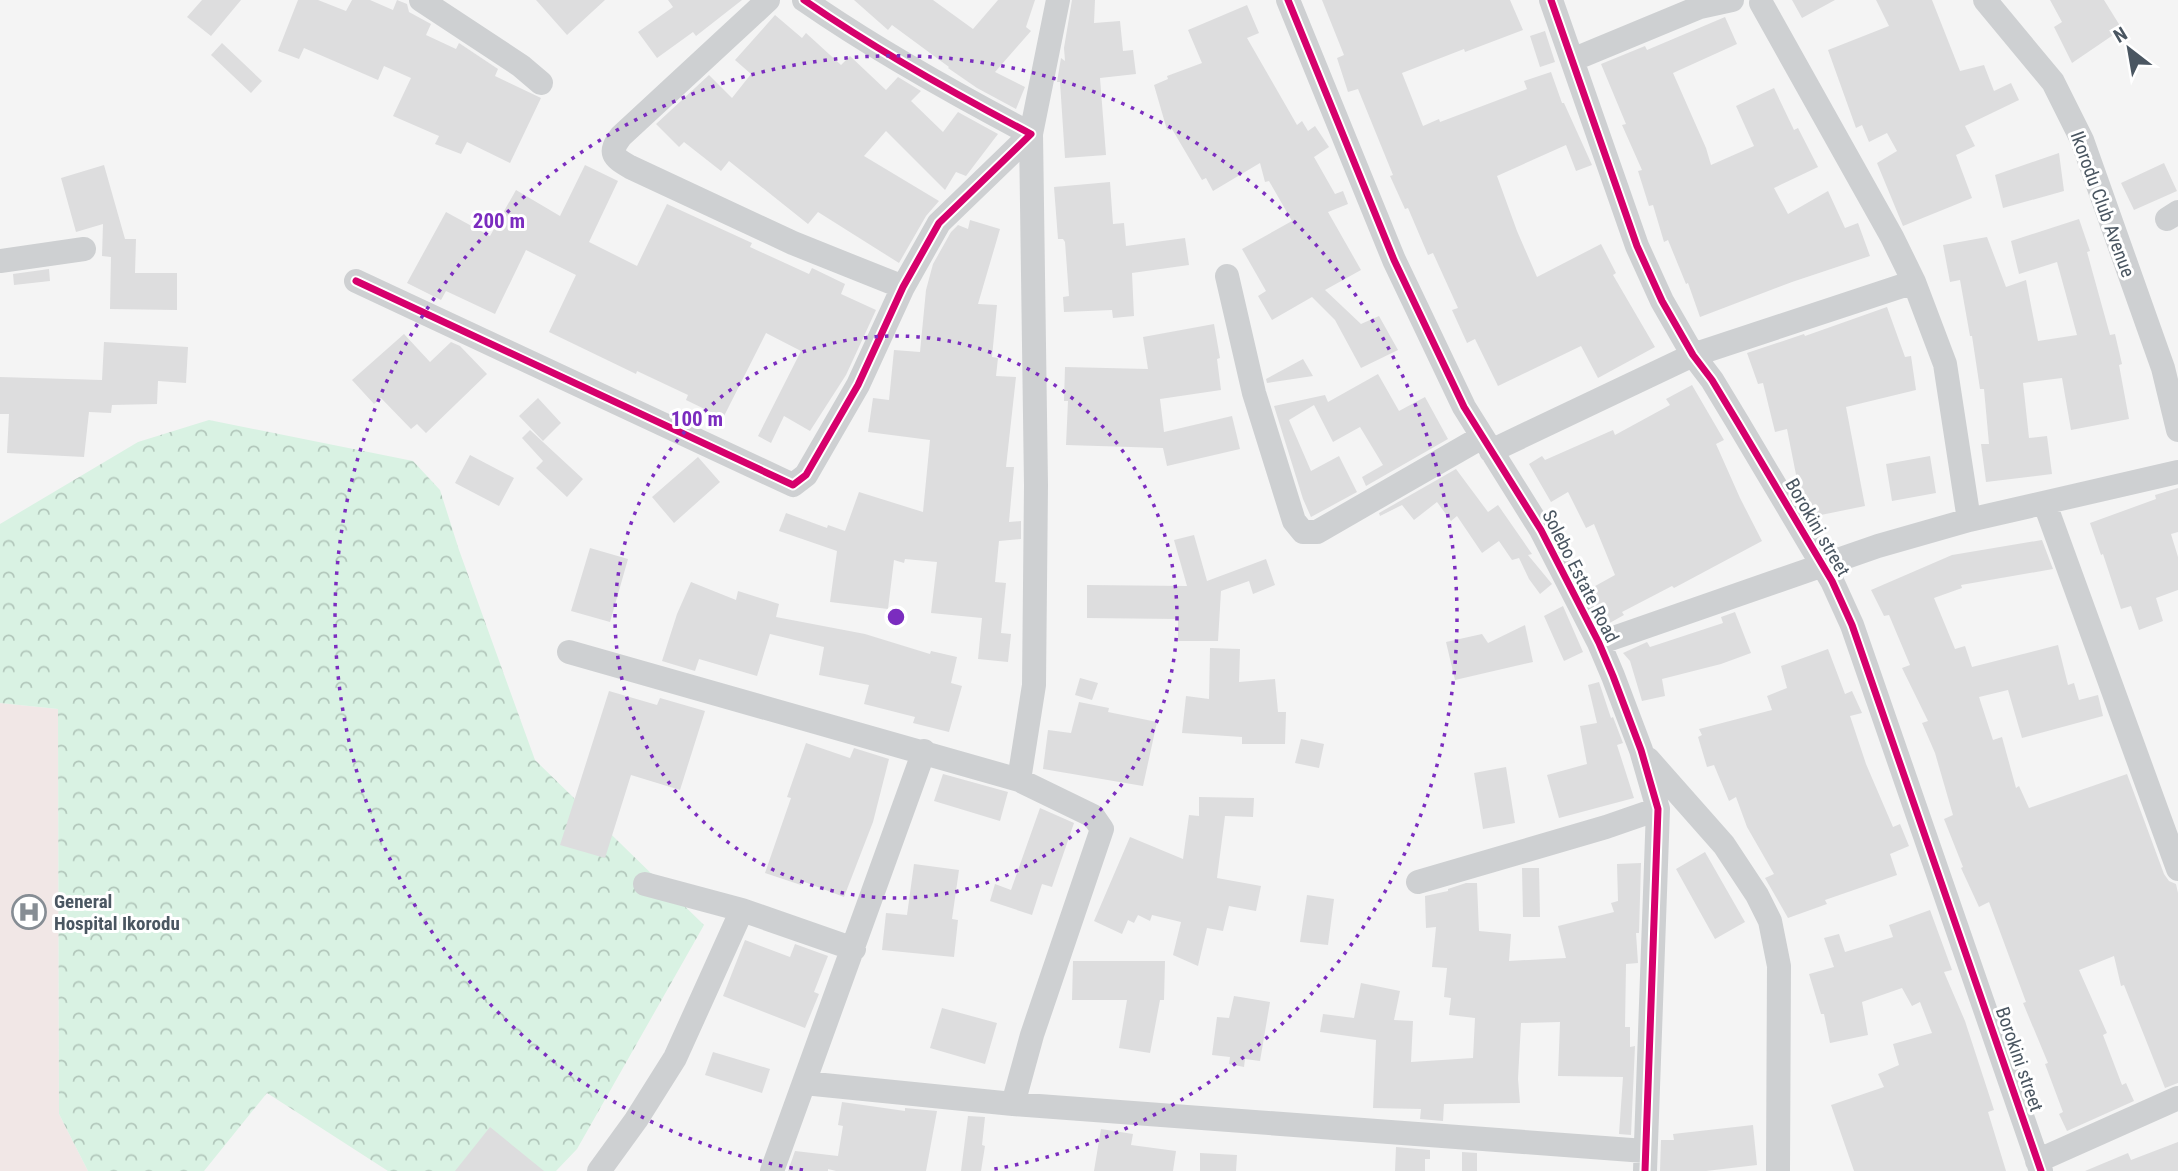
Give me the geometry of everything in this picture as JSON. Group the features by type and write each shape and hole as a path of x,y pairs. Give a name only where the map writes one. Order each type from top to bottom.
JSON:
{"street":[{"path":"421,0 521,66 541,83"},
{"path":"768,0 621,136 613,146 613,154 630,167 793,243 903,287"},
{"path":"804,0 836,23 948,90 1031,134"},
{"path":"1019,780 1034,685 1036,485 1031,134 1058,0"},
{"name":"Solebo Estate Road","path":"1288,0 1394,260 1464,407 1541,530 1599,643 1641,750 1658,809 1645,1161"},
{"name":"Borokini street","path":"1551,0 1637,246 1662,301 1693,355 1738,422 1832,581 1852,625 1881,702 1909,794 1975,975 2039,1166"},
{"path":"1572,60 1700,6 1734,0 1764,1 1914,282 1945,364 1969,520"},
{"name":"Ikorodu Club Avenue","path":"1985,0 2053,82 2082,140 2162,368 2178,430"},
{"path":"356,281 793,485 806,475 858,385 903,287 939,223 1031,134"},
{"path":"0,261 84,248"},
{"path":"1227,276 1258,406 1294,522 1303,532 1317,532 1487,444 1693,355 1914,282"},
{"path":"1599,643 1878,546 1969,520 2045,505 2178,472"},
{"path":"2045,505 2178,869"},
{"path":"569,652 1019,780 1093,816 1102,829 1032,1035 1013,1104"},
{"path":"1641,750 1724,845 1757,895 1770,921 1779,966 1778,1171"},
{"path":"772,1171 924,751"},
{"path":"1418,882 1658,809"},
{"path":"645,884 742,910 854,948"},
{"path":"598,1171 636,1120 675,1058 742,910"},
{"path":"804,1083 1645,1161"},
{"path":"2039,1166 2178,1098"}],"shaded area":[{"name":"General Hospital Ikorodu","path":"0,703 58,709 59,1114 88,1171 0,1171"}],"green space":[{"path":"209,420 413,461 440,490 535,760 704,925 577,1149 556,1171 388,1171 267,1093 204,1171 88,1171 59,1114 58,709 0,703 0,524 138,442"}],"building":[{"path":"202,0 241,0 211,36 187,17"},
{"path":"298,0 318,0 346,11 352,0 370,0 393,10 397,0 407,4 409,12 431,24 426,35 456,49 459,43 498,69 495,76 541,98 510,163 467,142 461,154 435,144 439,136 393,116 411,78 384,66 378,80 304,48 299,59 278,51"},
{"path":"536,0 605,0 567,35"},
{"path":"668,0 742,0 696,36 693,32 657,58 638,32 673,7"},
{"path":"854,0 933,0 973,29 998,0 1035,0 1026,27 1031,31 995,72 1025,87 1016,109 977,88 892,25 888,30"},
{"path":"1072,0 1095,0 1094,23 1120,21 1123,51 1133,50 1136,74 1100,78 1106,155 1065,158 1060,82 1057,82 1061,58 1065,61 1064,48"},
{"path":"1322,0 1510,0 1523,30 1402,73 1423,126 1527,89 1524,81 1551,72 1562,103 1592,165 1576,171 1566,145 1497,176 1517,231 1537,277 1601,244 1616,273 1613,275 1655,347 1598,378 1581,346 1498,386 1475,339 1467,343 1452,310 1458,308 1433,253 1428,255 1408,208 1405,209 1358,89 1348,92 1337,58 1344,55"},
{"path":"1792,0 1835,0 1802,18"},
{"path":"1876,0 1932,0 1960,71 1984,65 1994,91 2011,83 2019,100 1965,126 1975,146 1956,155 1972,198 1903,226 1877,163 1897,151 1887,133 1869,142 1862,125 1856,128 1828,50 1889,26"},
{"path":"2050,0 2104,0 2122,29 2072,63 2054,27 2062,22"},
{"path":"1247,5 1259,33 1247,38 1297,125 1302,121 1308,131 1315,126 1329,147 1314,157 1335,194 1343,191 1348,204 1328,212 1361,270 1325,290 1361,324 1379,316 1398,350 1361,368 1335,320 1312,297 1272,320 1258,296 1266,291 1242,249 1292,221 1269,181 1265,182 1260,163 1213,191 1206,178 1202,180 1172,129 1167,130 1154,85 1168,79 1167,76 1202,63 1188,30"},
{"path":"775,15 802,38 806,33 841,65 850,56 886,90 898,77 921,91 911,101 943,132 958,112 998,134 966,176 956,172 945,190 886,131 864,156 939,201 926,216 899,263 818,212 808,224 729,161 721,171 684,142 679,147 656,124 709,75 732,98 751,74 735,60"},
{"path":"1725,17 1737,44 1673,73 1711,165 1754,146 1736,106 1774,88 1794,130 1798,128 1818,167 1774,188 1788,214 1828,191 1845,228 1858,223 1870,256 1700,317 1668,240 1664,242 1653,205 1649,206 1638,171 1642,170 1622,125 1626,124 1601,64 1645,46 1647,50"},
{"path":"1545,31 1555,62 1540,67 1530,36"},
{"path":"222,43 262,81 251,93 211,55"},
{"path":"2059,153 2064,191 2003,208 1995,175"},
{"path":"2164,163 2177,191 2134,210 2121,183"},
{"path":"104,165 125,239 136,239 135,273 177,273 177,310 110,309 111,257 102,256 103,224 76,232 61,178"},
{"path":"585,165 618,181 589,242 637,266 667,204 752,243 750,247 809,274 812,268 845,284 841,294 876,310 846,375 810,431 784,416 771,443 758,436 801,351 766,333 723,418 686,400 688,395 637,371 636,374 549,332 576,275 526,250 495,314 446,291 441,300 407,283 446,212 490,236 516,190 560,216"},
{"path":"1110,182 1113,224 1124,223 1126,246 1185,238 1189,265 1132,273 1134,316 1113,318 1112,310 1064,312 1063,297 1069,296 1065,242 1058,239 1054,187"},
{"path":"2079,219 2090,251 2087,252 2110,335 2115,334 2129,419 2071,430 2062,378 2023,383 2029,438 2047,436 2052,474 1986,482 1981,444 1989,444 1984,389 1980,389 1960,280 1950,282 1943,245 1987,237 2006,287 2026,280 2038,341 2077,335 2057,262 2019,274 2011,241"},
{"path":"970,220 1000,229 978,304 997,305 992,357 998,358 996,376 1016,377 1006,467 1014,467 1009,522 1021,521 1021,539 999,541 995,582 1006,583 1001,633 1011,634 1008,662 978,659 982,618 931,613 937,562 905,559 904,563 894,560 888,609 830,602 837,551 779,531 786,513 827,528 828,525 845,531 859,492 923,512 930,440 868,432 873,398 889,400 894,350 920,352 926,290 933,264 951,232 958,225 968,229"},
{"path":"49,269 50,281 14,285 13,274"},
{"path":"1887,307 1905,357 1911,356 1916,390 1846,407 1865,506 1811,517 1801,500 1787,429 1775,432 1763,383 1758,384 1747,353"},
{"path":"1214,324 1220,358 1217,359 1221,390 1160,399 1164,432 1232,416 1240,449 1167,466 1163,448 1066,445 1068,401 1064,401 1065,367 1148,369 1143,337"},
{"path":"404,334 430,362 451,342 460,346 487,374 426,433 417,424 411,429 381,398 374,404 352,380"},
{"path":"104,342 188,347 186,383 158,381 157,404 112,405 111,413 89,412 84,457 7,453 9,414 0,414 0,377 102,380"},
{"path":"1303,359 1313,376 1267,383 1266,379"},
{"path":"1378,374 1399,411 1425,397 1448,439 1366,486 1362,477 1383,465 1360,427 1333,442 1314,405 1289,420 1311,471 1339,456 1357,492 1311,517 1274,406 1325,395 1328,402"},
{"path":"1692,385 1724,440 1716,444 1762,541 1674,588 1672,586 1622,612 1624,615 1606,625 1588,590 1615,575 1594,524 1586,528 1568,492 1551,502 1529,464 1542,456 1545,460 1613,430 1615,435 1670,405 1666,399"},
{"path":"538,398 561,423 543,441 519,416"},
{"path":"530,430 583,479 567,497 536,468 543,461 522,438"},
{"path":"470,455 514,478 499,506 455,483"},
{"path":"1930,456 1936,493 1892,501 1886,464"},
{"path":"698,457 720,482 674,523 652,497"},
{"path":"1456,469 1488,512 1498,505 1532,554 1528,555 1552,584 1540,594 1519,558 1512,560 1499,541 1482,553 1457,516 1451,521 1437,502 1414,520 1402,505 1380,516 1379,513"},
{"path":"2178,488 2178,532 2171,534 2178,557 2178,590 2156,598 2163,621 2139,630 2131,606 2121,609 2090,523"},
{"path":"1194,535 1207,581 1266,559 1275,585 1253,594 1249,581 1221,591 1218,641 1178,641 1178,619 1087,618 1087,585 1187,586 1174,540"},
{"path":"2042,540 2053,569 1961,585 1962,588 1934,598 1955,649 1965,646 1972,667 2058,645 2068,685 2074,683 2079,700 2098,695 2103,716 2022,738 2008,690 1979,697 1993,740 2002,737 2016,788 2019,786 2029,808 2127,774 2164,874 2169,881 2176,884 2178,893 2178,1083 2165,1088 2124,985 2121,986 2114,956 2079,970 2107,1033 2103,1035 2122,1085 2126,1083 2134,1101 2067,1131 2059,1114 2063,1112 2045,1064 2048,1063 2023,1003 2026,1002 1989,902 1979,907 1961,868 1963,867 1944,819 1953,815 1935,753 1922,723 1928,721 1902,668 1910,665 1889,615 1884,616 1871,590 1952,555"},
{"path":"590,548 628,559 610,622 571,611"},
{"path":"691,582 736,600 738,591 779,604 776,617 865,634 930,654 931,651 957,657 951,683 962,686 949,732 913,723 915,717 864,704 869,685 819,675 824,647 770,634 757,676 699,659 695,671 662,661 677,614"},
{"path":"1563,606 1583,652 1564,661 1544,616"},
{"path":"1735,612 1751,653 1721,664 1662,679 1665,696 1642,701 1630,661 1623,653 1647,642 1650,647 1723,623 1721,617"},
{"path":"1525,625 1533,662 1455,680 1446,642 1482,634 1488,643"},
{"path":"1210,648 1240,649 1239,682 1275,679 1278,712 1286,712 1285,744 1242,744 1242,737 1182,733 1186,696 1209,699"},
{"path":"1828,649 1845,694 1852,691 1862,713 1850,716 1866,764 1893,827 1900,824 1909,846 1890,854 1897,875 1825,900 1827,904 1788,918 1765,878 1774,874 1747,827 1736,797 1729,801 1714,765 1707,767 1698,737 1702,735 1699,729 1772,710 1767,696 1787,688 1781,666"},
{"path":"1080,678 1098,683 1092,700 1075,695"},
{"path":"1599,682 1623,743 1617,745 1634,798 1559,818 1547,775 1587,764 1580,726 1597,723 1588,685"},
{"path":"609,691 657,705 660,698 705,711 680,790 631,775 605,858 560,845"},
{"path":"1079,702 1109,708 1108,712 1157,722 1143,786 1043,769 1048,730 1071,733"},
{"path":"1301,739 1324,744 1319,768 1295,763"},
{"path":"806,743 850,758 854,748 889,759 873,822 844,897 802,881 801,885 765,873 791,798 787,797"},
{"path":"1506,767 1515,823 1483,829 1474,773"},
{"path":"943,774 1008,792 1000,821 934,801"},
{"path":"1199,797 1254,798 1253,817 1225,816 1217,878 1261,886 1256,911 1229,906 1223,931 1207,928 1198,966 1173,955 1181,922 1152,915 1150,921 1138,915 1134,923 1128,920 1122,934 1094,921 1130,837 1183,859 1189,815 1199,816"},
{"path":"1040,808 1074,823 1052,887 1042,884 1032,915 990,901 995,884 1011,890"},
{"path":"1705,852 1745,922 1715,939 1676,869"},
{"path":"1641,863 1639,933 1636,933 1638,963 1626,964 1625,1027 1630,1027 1630,1047 1635,1046 1631,1135 1619,1134 1623,1077 1558,1076 1560,1022 1521,1023 1518,1079 1520,1103 1444,1104 1443,1121 1420,1119 1421,1109 1373,1108 1376,1040 1320,1032 1323,1014 1354,1018 1361,983 1400,991 1394,1020 1413,1021 1411,1062 1473,1058 1475,1018 1449,1015 1451,998 1444,997 1447,968 1432,967 1436,927 1426,928 1425,896 1448,891 1466,883 1477,883 1479,931 1511,934 1509,961 1566,958 1558,926 1614,912 1611,903 1618,901 1617,864"},
{"path":"914,864 959,870 952,919 958,920 954,957 882,950 886,913 907,915"},
{"path":"1522,868 1539,868 1540,917 1523,917"},
{"path":"1307,895 1334,899 1328,945 1300,942"},
{"path":"1930,910 1952,970 1944,972 1965,1021 1994,1110 1988,1112 2006,1171 1854,1171 1831,1105 1884,1087 1878,1074 1899,1065 1893,1044 1932,1033 1920,1002 1912,1006 1902,988 1862,1002 1868,1035 1830,1043 1824,1014 1821,1014 1809,974 1834,967 1824,938 1839,934 1845,952 1893,937 1889,925"},
{"path":"745,940 790,957 795,944 828,956 814,992 819,994 805,1028 723,996"},
{"path":"1073,961 1165,961 1164,1000 1160,1000 1150,1053 1119,1048 1127,1000 1072,1000"},
{"path":"1234,996 1270,1002 1260,1061 1245,1059 1244,1067 1229,1064 1230,1057 1212,1055 1217,1017 1229,1018"},
{"path":"942,1008 997,1023 985,1064 930,1048"},
{"path":"713,1052 770,1069 762,1093 705,1075"},
{"path":"842,1102 905,1111 905,1108 937,1111 926,1171 788,1171 795,1151 838,1156 843,1126 838,1125"},
{"path":"968,1116 985,1117 982,1145 985,1146 981,1171 961,1171"},
{"path":"1753,1125 1757,1165 1706,1171 1660,1171 1661,1140 1674,1140 1673,1134"},
{"path":"490,1127 544,1171 455,1171"},
{"path":"1101,1129 1133,1134 1131,1145 1176,1151 1173,1171 1094,1171"},
{"path":"2178,1142 2178,1171 2085,1171 2128,1153 2131,1160"},
{"path":"1396,1147 1430,1150 1430,1159 1425,1159 1425,1171 1395,1171"},
{"path":"1462,1152 1477,1153 1477,1171 1462,1171"},
{"path":"1200,1153 1237,1155 1236,1171 1200,1171"}],"cycle path":[{"path":"356,281 793,485 806,475 858,385 903,287 939,223 1031,134 915,70 804,0"},
{"path":"1288,0 1394,260 1464,407 1541,530 1599,643 1641,750 1658,809 1645,1171"},
{"path":"1551,0 1637,246 1662,301 1832,581 1852,625 2041,1171"}],"place":[{"name":"General Hospital Ikorodu","path":"29,912"}]}
